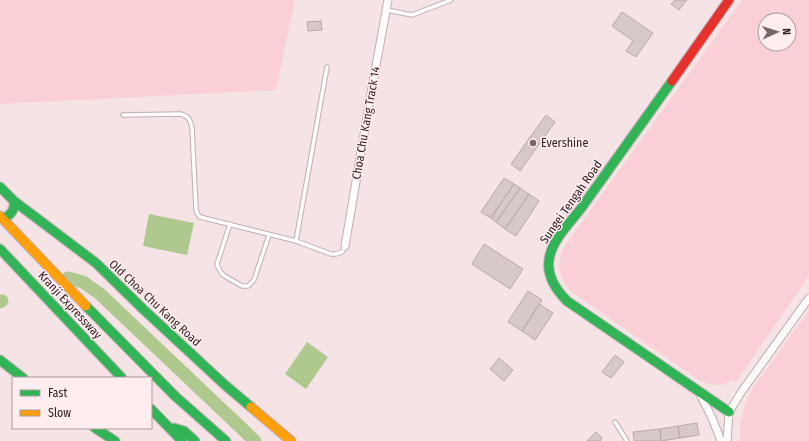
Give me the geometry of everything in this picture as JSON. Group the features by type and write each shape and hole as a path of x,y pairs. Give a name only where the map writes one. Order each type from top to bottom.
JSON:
{"main road":[{"name":"Sungei Tengah Road","path":"729,0 576,215 555,242 549,257 552,283 561,296 729,412"},
{"name":"Old Choa Chu Kang Road","path":"0,187 14,201 96,263 143,309 226,385 291,441"},
{"path":"14,201 15,205 12,214 1,218 175,396 226,441"},
{"name":"Kranji Expressway","path":"0,249 121,377"},
{"path":"0,360 22,377"},
{"path":"152,410 182,441"},
{"path":"167,425 184,431 195,441"},
{"path":"97,429 116,441"}],"street":[{"name":"Choa Chu Kang Track 14","path":"345,246 388,0"},
{"path":"727,441 729,412 742,391 809,298"},
{"path":"698,391 712,418 721,441"}],"lane":[{"path":"387,10 412,15 451,0"},
{"path":"296,241 327,68"},
{"path":"123,115 180,114 187,116 190,120 192,128 196,213 200,217 296,241 331,254 342,252 345,246"},
{"path":"230,224 217,264 218,269 223,275 242,286 248,286 254,280 269,235"},
{"path":"615,422 626,441"}],"shaded area":[{"path":"0,0 295,0 276,90 0,104"},
{"path":"742,0 809,0 809,276 736,382 734,380 725,384 716,385 708,384 699,380 572,292 567,287 561,276 559,265 564,247"},
{"path":"149,214 194,223 187,255 143,246"},
{"path":"809,310 809,441 740,441 740,425 744,408 752,389"},
{"path":"307,342 328,357 306,389 285,374"}],"building":[{"path":"675,0 687,0 679,10 671,4"},
{"path":"622,12 653,33 636,57 626,51 633,41 612,26"},
{"path":"321,21 322,30 308,31 307,22"},
{"name":"Evershine","path":"546,115 555,122 520,171 511,164"},
{"path":"504,178 514,184 491,218 481,212"},
{"path":"514,184 520,188 496,222 491,218"},
{"path":"520,188 529,194 505,229 496,222"},
{"path":"529,194 539,201 516,236 505,229"},
{"path":"484,244 523,269 510,289 472,264"},
{"path":"528,291 542,300 522,331 508,322"},
{"path":"539,304 553,313 535,340 522,331"},
{"path":"615,355 624,362 611,378 602,372"},
{"path":"499,358 513,370 504,381 490,369"},
{"path":"697,423 699,435 680,438 678,426"},
{"path":"678,426 680,438 661,441 660,429"},
{"path":"660,429 661,441 634,441 633,432"},
{"path":"596,432 602,438 600,441 587,441"}],"waterway":[{"path":"68,278 83,282 100,294 255,441"}],"traffic: fast":[{"path":"672,81 582,207 555,242 550,255 550,274 555,286 567,301 729,412"},
{"path":"0,187 14,201 96,263 143,309 251,407"},
{"path":"3,219 12,212 14,201"},
{"path":"0,249 121,377"},
{"path":"86,306 175,396 226,441"},
{"path":"0,360 22,377"},
{"path":"152,410 182,441"},
{"path":"174,428 184,431 195,441"},
{"path":"97,429 115,441"}],"traffic: slow":[{"path":"0,216 86,306"},
{"path":"251,407 291,441"}],"traffic: jam":[{"path":"672,81 729,0"}],"place":[{"name":"Evershine","path":"533,143"}]}
